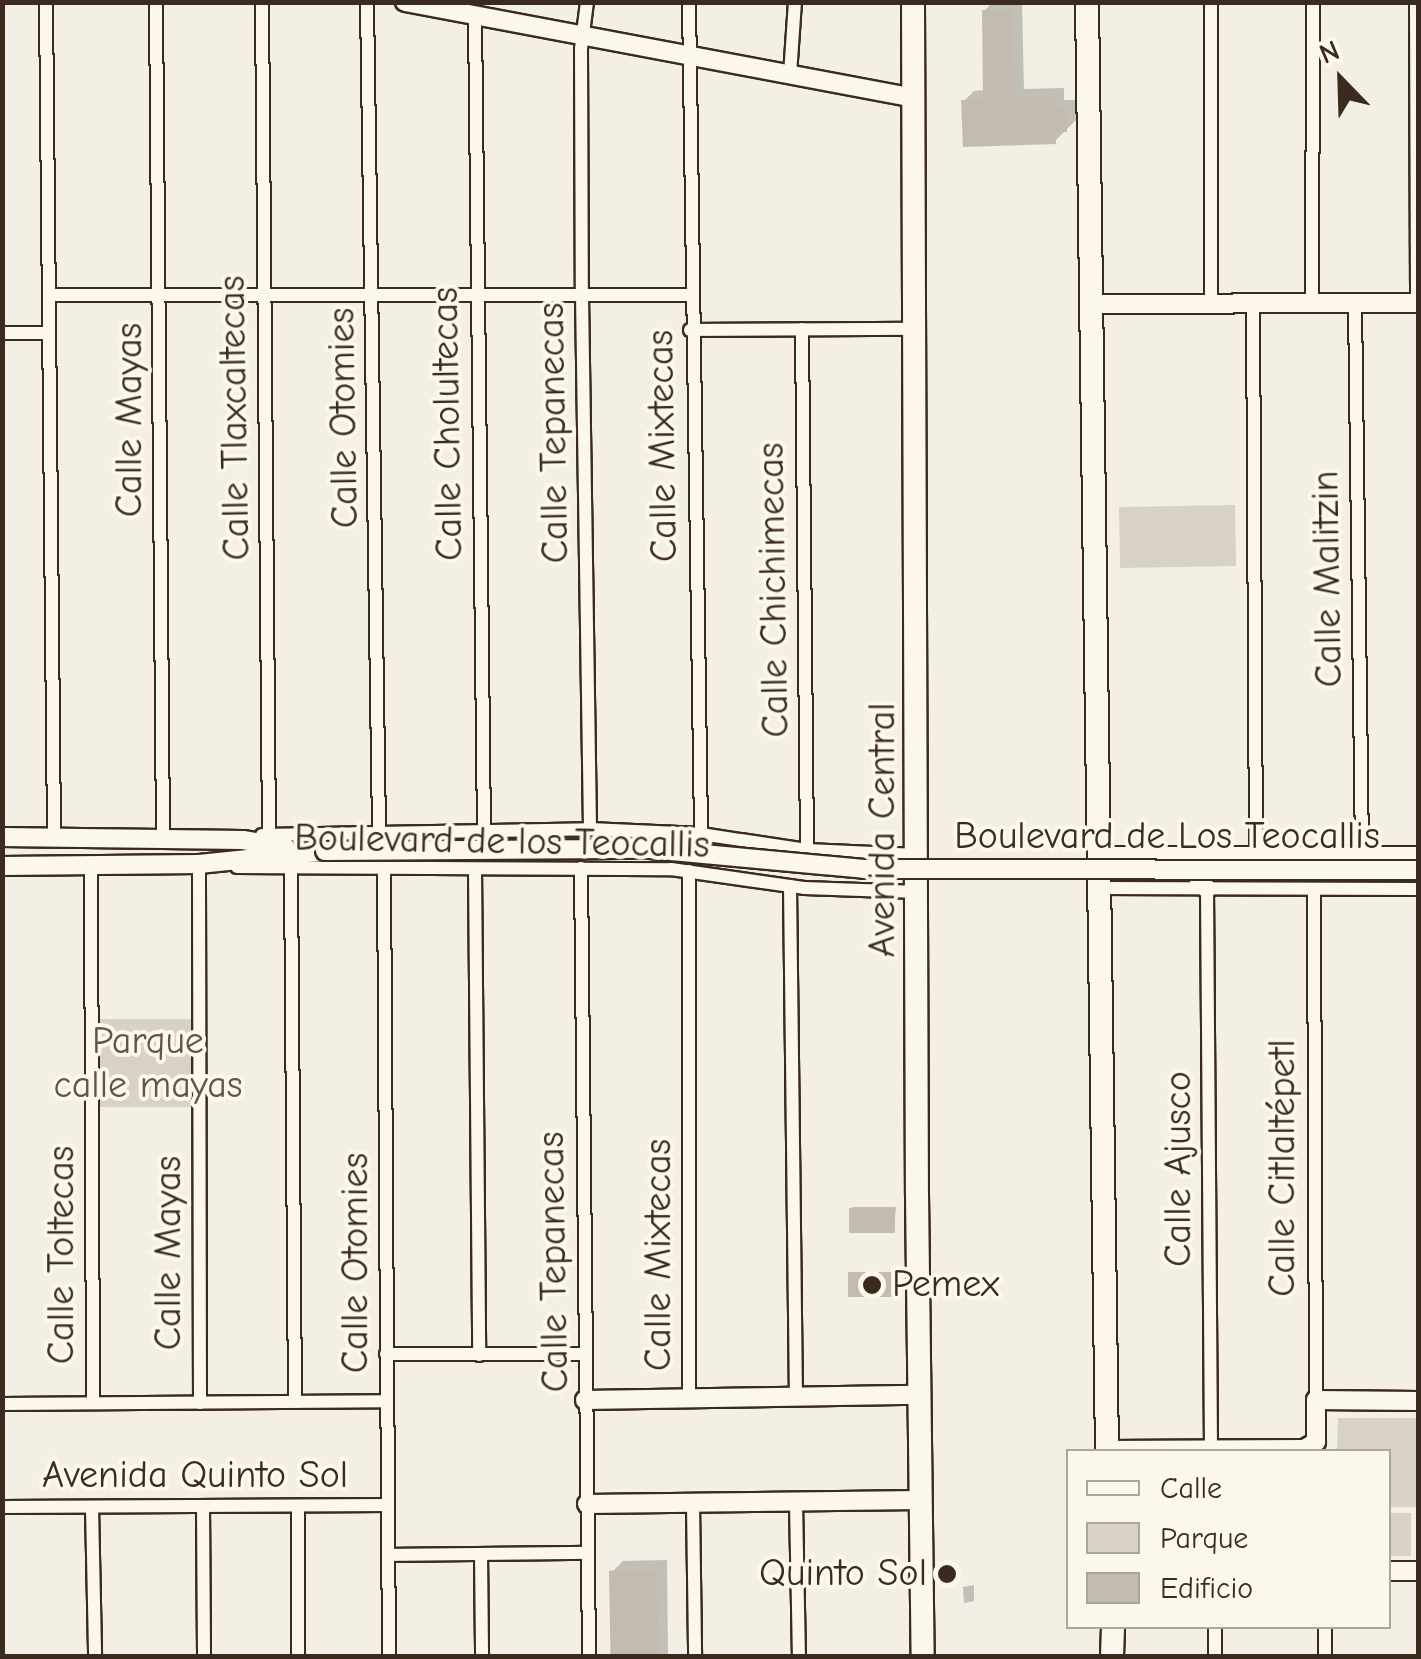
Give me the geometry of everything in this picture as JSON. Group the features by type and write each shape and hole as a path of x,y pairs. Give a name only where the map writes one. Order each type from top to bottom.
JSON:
{"highway":[{"name":"Avenida Central","path":"913,2 918,1395 924,1656"},
{"path":"1087,2 1107,1449"},
{"path":"1112,1656 1113,1629"}],"street":[{"path":"46,2 54,838"},
{"name":"Calle Mayas","path":"156,2 163,838"},
{"name":"Calle Tlaxcaltecas","path":"262,2 269,833"},
{"name":"Calle Otomies","path":"366,2 380,833"},
{"path":"405,2 483,11 584,37 915,98"},
{"name":"Calle Tepanecas","path":"586,2 582,295 590,829"},
{"name":"Calle Mixtecas","path":"688,2 690,330 701,834"},
{"path":"790,75 795,2"},
{"path":"1211,2 1211,302"},
{"path":"1312,302 1313,2"},
{"path":"1090,304 1418,303 1416,2"},
{"name":"Calle Cholultecas","path":"483,11 476,295 484,832"},
{"path":"49,295 690,295"},
{"path":"1253,301 1256,854"},
{"name":"Calle Malitzin","path":"1355,303 1362,854"},
{"name":"Calle Chichimecas","path":"802,328 811,850"},
{"path":"690,330 914,328"},
{"path":"2,333 49,333"},
{"name":"Boulevard de los Teocallis","path":"243,840 269,833 590,829 701,834 811,850 918,855"},
{"name":"Boulevard de Los Teocallis","path":"2,837 243,840 320,851"},
{"name":"Boulevard de Los Teocallis","path":"2,866 198,864 320,851 630,848 864,869 1418,870"},
{"path":"796,1400 797,887 821,873 811,850"},
{"path":"1207,888 1199,880 1199,860 1208,852"},
{"name":"Boulevard de Los Teocallis","path":"1100,853 1418,853"},
{"name":"Calle Mayas","path":"198,864 200,1402"},
{"name":"Boulevard de los Teocallis","path":"198,864 291,870 689,870 797,887 919,892"},
{"name":"Calle Toltecas","path":"91,867 93,1404"},
{"name":"Calle Tepanecas","path":"580,868 589,1656"},
{"name":"Calle Otomies","path":"384,869 388,1656"},
{"path":"475,869 478,1355"},
{"path":"291,870 295,1402"},
{"name":"Calle Mixtecas","path":"689,870 690,1400"},
{"name":"Boulevard de Los Teocallis","path":"1100,888 1418,889"},
{"name":"Calle Ajusco","path":"1207,888 1210,1449"},
{"name":"Calle Citlaltépetl","path":"1236,1449 1313,1446 1314,889"},
{"path":"386,1354 584,1354"},
{"path":"585,1400 796,1400 918,1395"},
{"path":"1316,1400 1418,1401"},
{"name":"Avenida Quinto Sol","path":"2,1404 386,1401"},
{"path":"587,1504 920,1500"},
{"path":"796,1503 799,1656"},
{"path":"693,1504 696,1656"},
{"name":"Avenida Quinto Sol","path":"2,1507 388,1506"},
{"path":"92,1507 95,1656"},
{"path":"203,1507 204,1656"},
{"path":"298,1507 298,1656"},
{"path":"388,1555 588,1553"},
{"path":"481,1554 482,1656"},
{"path":"1391,1571 1418,1571"},
{"path":"1214,1629 1215,1656"},
{"path":"1324,1629 1325,1656"}],"green space":[{"path":"1235,505 1236,566 1120,568 1119,507"},
{"name":"Parque calle mayas","path":"94,1019 193,1019 193,1107 94,1107"},
{"path":"1338,1418 1418,1418 1418,1507 1391,1507 1391,1449 1337,1449"},
{"path":"1391,1513 1411,1513 1411,1556 1391,1556"}],"building":[{"path":"982,10 1013,10 1015,98 1055,97 1055,109 1066,108 1067,132 1056,133 1056,144 963,147 961,100 983,99"},
{"name":"Pemex","path":"849,1208 895,1208 895,1233 849,1233"},
{"name":"Pemex","path":"848,1272 896,1272 896,1297 848,1297"},
{"path":"657,1570 659,1656 610,1656 609,1571"}],"place":[{"name":"Pemex","path":"872,1285"},
{"name":"Quinto Sol","path":"947,1574"}]}
